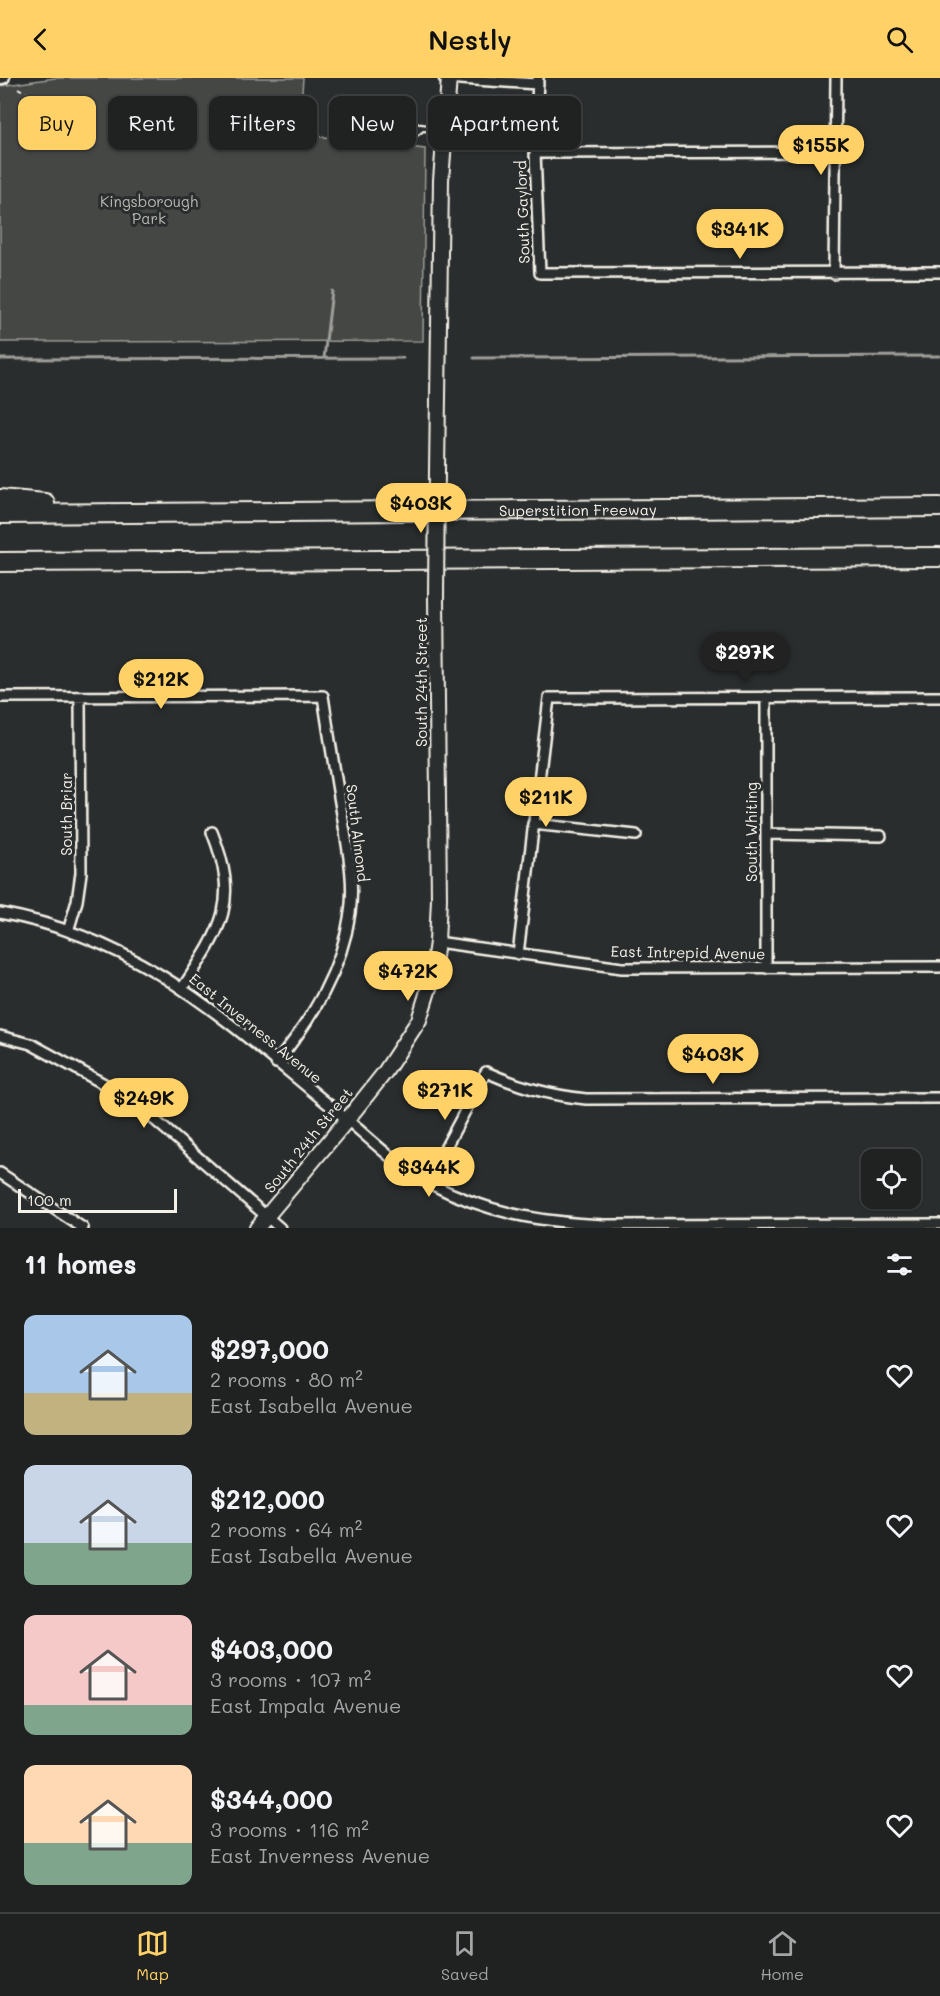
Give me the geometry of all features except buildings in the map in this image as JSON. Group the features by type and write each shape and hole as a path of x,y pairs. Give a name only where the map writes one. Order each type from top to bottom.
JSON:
{"highway":[{"path":"0,499 179,513"},
{"name":"Superstition Freeway","path":"0,514 940,507"},
{"path":"0,565 19,562 940,557"}],"street":[{"path":"447,78 538,81"},
{"name":"South 24th Street","path":"446,96 447,78"},
{"path":"836,78 834,274 940,272"},
{"name":"South Gaylord","path":"538,81 535,153 540,273 834,274"},
{"name":"South 24th Street","path":"261,1223 385,1072 419,1020 432,978 437,942 436,598 443,150"},
{"path":"535,153 834,152"},
{"name":"South Almond","path":"80,697 323,696 351,870 350,912 342,950 323,996 299,1034 276,1063"},
{"path":"0,697 80,697"},
{"name":"South Briar","path":"69,928 77,900 81,873 80,697"},
{"name":"South Whiting","path":"766,697 766,968"},
{"path":"518,954 549,699 940,697"},
{"path":"533,824 636,835"},
{"path":"183,987 212,943 223,916 227,889 225,870 212,832"},
{"path":"766,834 881,836"},
{"name":"East Inverness Avenue","path":"0,913 69,928 124,952 183,987 390,1157 427,1182 509,1215 554,1222 604,1225 940,1224"},
{"name":"East Intrepid Avenue","path":"437,942 622,968 940,967"},
{"path":"0,1036 31,1044 128,1097 261,1223 280,1228"},
{"path":"427,1182 486,1072 521,1087 549,1095 586,1099 940,1098"},
{"path":"0,1173 83,1228"}],"lane":[{"path":"416,127 428,129"},
{"path":"416,133 422,128"}],"path":[{"path":"18,88 32,96"}],"green space":[{"name":"Kingsborough Park","path":"55,78 303,78 302,96 209,96 209,150 317,150 317,136 329,138 329,150 425,149 423,341 0,342 0,86"}],"waterway":[{"path":"324,358 332,291"},
{"path":"474,358 940,356"},
{"path":"0,359 403,358"}]}
